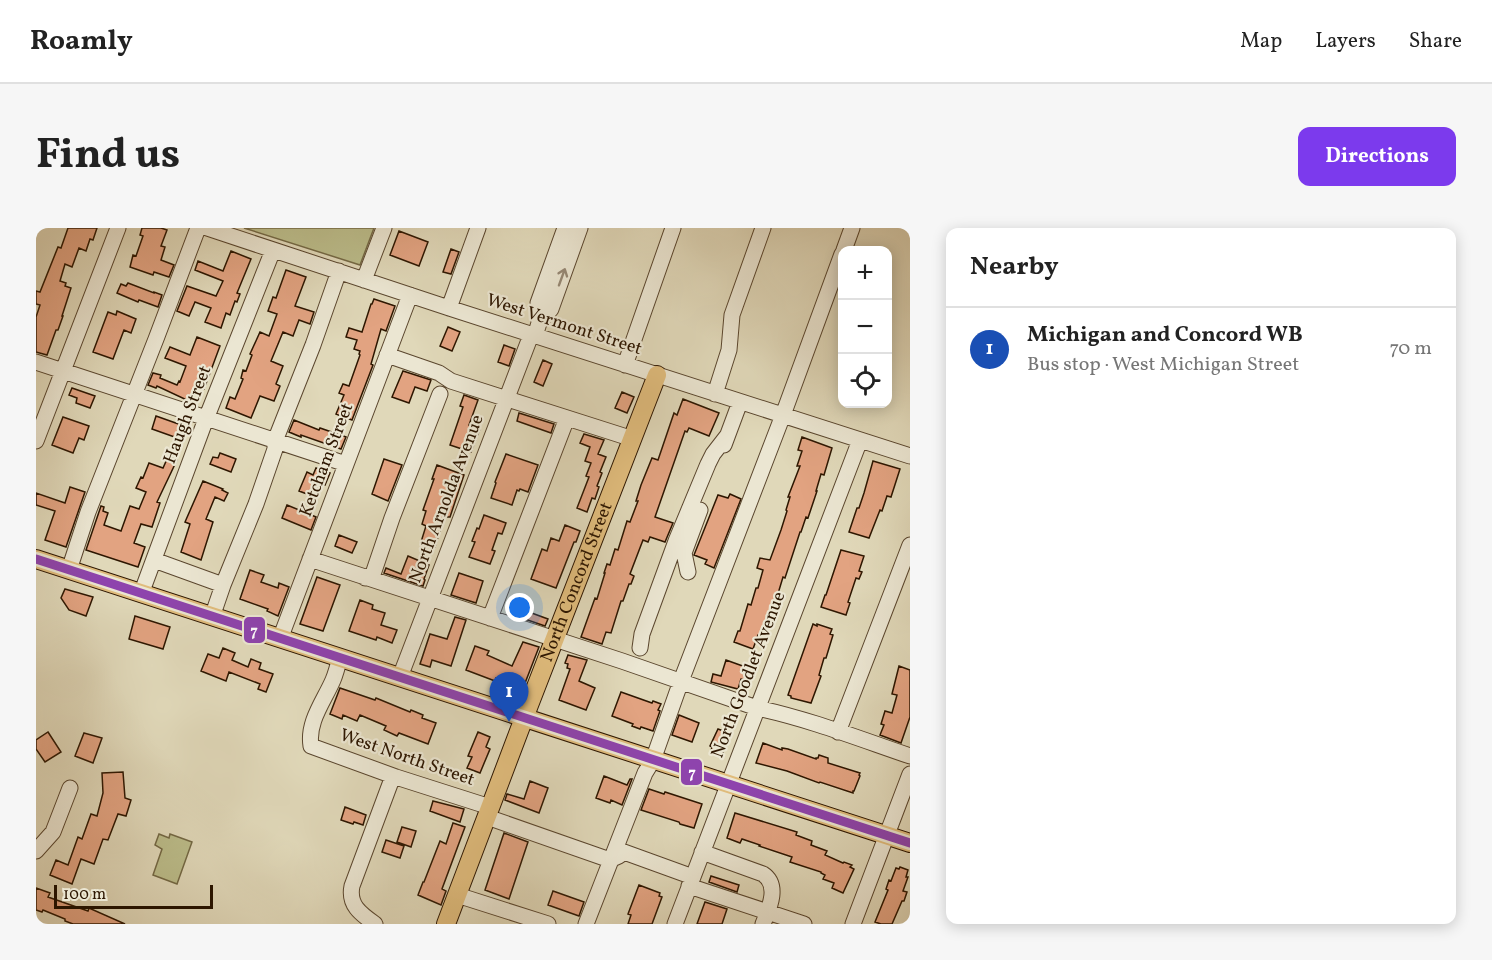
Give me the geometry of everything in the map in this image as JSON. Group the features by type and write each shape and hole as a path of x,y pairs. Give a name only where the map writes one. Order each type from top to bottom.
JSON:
{"main road":[{"name":"North Concord Street","path":"446,924 657,375"},
{"path":"36,559 910,843"}],"street":[{"path":"36,441 118,228"},
{"path":"69,570 88,512 198,228"},
{"name":"West Vermont Street","path":"207,228 449,308 535,331 625,365 910,456"},
{"path":"364,280 384,228"},
{"path":"449,308 478,228"},
{"path":"535,331 538,303 565,228"},
{"path":"535,331 551,309 580,228"},
{"path":"625,365 673,228"},
{"path":"715,394 729,350 732,315 763,228"},
{"path":"846,246 852,228"},
{"name":"Haugh Street","path":"141,594 206,419 273,250"},
{"path":"586,924 616,854 645,773 653,760 838,266"},
{"path":"212,617 256,504 275,441 339,272"},
{"name":"Ketcham Street","path":"280,639 410,295"},
{"name":"North Arnolda Avenue","path":"400,677 535,331"},
{"path":"387,355 445,377 633,439"},
{"path":"36,363 346,464"},
{"path":"365,578 373,574 445,377"},
{"path":"688,572 684,554 740,402"},
{"path":"489,618 567,418"},
{"path":"656,673 644,660 640,648 642,634 676,541 708,464 727,436"},
{"name":"North Goodlet Avenue","path":"675,924 860,440"},
{"path":"838,732 910,545"},
{"path":"310,559 622,661 757,708 910,756"},
{"path":"154,560 223,585"},
{"path":"622,661 633,657 640,648"},
{"name":"West North Street","path":"340,657 334,678 312,723 309,737 311,746 488,812 691,881 765,918 804,924"},
{"path":"853,924 910,774"},
{"path":"375,924 361,914 353,904 350,893 393,776"},
{"path":"36,851 53,832 70,788"},
{"path":"702,852 769,878 772,892 765,918"},
{"path":"458,895 548,924"}],"green space":[{"path":"244,228 374,228 360,265"},
{"path":"159,834 169,838 170,834 192,842 177,884 153,875 162,849 155,845"}],"building":[{"path":"68,228 97,228 86,251 79,248 72,267 65,264 60,281 71,288 58,330 56,330 47,355 36,352 36,317 40,305 36,304 36,291 40,292"},
{"path":"142,228 167,230 161,246 165,247 161,260 174,265 169,277 154,272 153,275 130,267 133,255 136,256 143,236 140,235"},
{"path":"399,231 428,242 419,266 390,255"},
{"path":"451,249 459,252 451,274 443,272"},
{"path":"231,251 251,259 237,293 240,294 237,302 235,301 230,315 226,313 221,328 205,322 211,308 195,302 189,316 177,311 187,286 216,296 223,281 195,270 198,261 223,271"},
{"path":"286,270 306,277 295,306 314,312 310,324 299,320 293,336 283,332 271,361 283,366 276,384 280,386 274,401 260,396 251,418 226,408 230,397 235,399 243,379 241,378 243,370 246,371 252,355 250,354 260,332 269,336 277,314 268,311 273,297 276,298"},
{"path":"128,283 162,295 158,307 117,293 121,284 126,286"},
{"path":"374,299 395,306 386,331 381,329 371,364 373,365 352,420 336,414 344,395 339,393 343,384 349,386 360,355 360,351 354,349 357,340 346,337 349,328 362,332"},
{"path":"117,311 136,319 131,333 124,330 113,359 93,352 108,312 116,315"},
{"path":"448,327 460,332 452,351 440,346"},
{"path":"197,337 220,346 204,389 198,386 191,402 157,386 156,388 148,385 153,373 177,385 186,366 165,358 170,347 190,355"},
{"path":"504,345 515,349 509,366 498,362"},
{"path":"543,360 552,364 543,386 534,382"},
{"path":"403,371 431,380 427,391 415,387 409,403 392,397"},
{"path":"72,388 95,396 90,408 76,403 77,398 69,395"},
{"path":"622,392 634,397 627,413 615,408"},
{"path":"464,395 478,400 469,425 480,429 471,452 450,445 463,407 460,406"},
{"path":"683,399 719,413 709,436 689,428 687,432 685,431 655,517 673,523 665,542 650,537 648,542 643,540 630,574 634,576 631,584 621,601 611,633 606,632 602,644 581,637 595,598 597,599 607,564 610,565 615,549 618,550 627,521 630,522 652,458 658,460 674,413 677,415"},
{"path":"519,413 554,424 551,433 517,421"},
{"path":"156,416 187,427 183,440 152,429"},
{"path":"63,417 89,426 84,440 79,438 73,453 52,445"},
{"path":"294,420 346,437 341,449 289,432"},
{"path":"584,434 604,440 598,454 606,457 600,472 602,473 595,499 592,498 587,512 577,508 589,477 586,476 591,463 585,461 590,447 580,443"},
{"path":"802,437 832,448 824,475 821,474 808,518 806,517 800,532 785,578 783,577 774,607 753,649 734,642 740,631 748,604 751,605 756,588 758,588 763,570 757,568 760,558 770,560 781,530 790,497 788,497 800,466 797,466 802,451 798,450"},
{"path":"220,453 236,459 231,472 210,464 213,457 218,458"},
{"path":"506,454 538,465 528,492 517,490 512,505 491,498"},
{"path":"168,457 177,460 157,502 160,503 152,527 141,524 134,543 145,547 138,567 86,550 101,506 104,507 103,511 108,513 104,525 121,531 130,506 139,509 146,492 136,488 149,463 163,468"},
{"path":"384,459 402,465 388,501 372,494"},
{"path":"873,461 900,469 891,497 887,496 869,538 849,532"},
{"path":"437,465 464,475 450,517 444,517 435,547 421,542 426,526 422,524 426,511 423,510"},
{"path":"316,468 330,473 325,485 320,483 315,497 299,491 307,472 313,475"},
{"path":"203,481 228,493 224,501 215,497 206,519 213,522 201,560 181,552 190,524 185,522"},
{"path":"70,487 85,492 66,547 45,540 55,511 36,505 36,493 65,503"},
{"path":"730,494 741,499 714,568 705,564 707,560 694,555 718,495 728,498"},
{"path":"287,505 316,517 311,530 282,518"},
{"path":"484,515 506,523 502,534 498,533 490,564 469,557 475,542 472,541"},
{"path":"565,525 580,531 556,588 531,579 542,549 547,551 551,538 559,541"},
{"path":"339,535 357,542 352,553 335,546"},
{"path":"841,550 864,556 859,571 862,572 859,579 856,578 846,615 821,607"},
{"path":"408,556 429,565 423,586 384,573 386,568 401,574"},
{"path":"250,570 264,575 261,582 278,588 279,583 289,587 278,616 267,611 268,609 240,599"},
{"path":"459,573 483,581 476,603 451,595"},
{"path":"317,577 340,585 323,631 300,624"},
{"path":"65,589 93,597 86,616 69,610 61,598"},
{"path":"360,600 373,605 372,609 385,613 381,625 397,630 392,643 349,631"},
{"path":"518,608 548,619 545,626 516,616"},
{"path":"135,616 170,627 163,649 129,639"},
{"path":"455,617 466,620 451,666 432,660 430,667 420,664 430,634 447,639"},
{"path":"813,624 832,629 830,634 833,635 811,703 791,698 788,695"},
{"path":"523,642 539,647 520,696 511,693 513,684 496,678 495,681 466,670 475,646 489,651 487,655 512,666"},
{"path":"223,648 235,653 232,660 248,667 251,659 261,663 259,669 273,674 266,692 258,689 260,684 229,672 226,681 201,671 208,654 219,658"},
{"path":"568,655 587,660 579,681 595,688 586,710 559,700 570,669 565,663"},
{"path":"726,660 751,669 747,680 741,679 738,689 711,682 713,674 721,676"},
{"path":"899,666 910,670 910,717 901,743 880,735 884,725 881,724 885,711 892,713 897,695 892,694"},
{"path":"340,688 375,700 376,698 410,712 411,710 423,715 422,718 436,723 428,744 399,733 397,736 384,730 386,726 360,715 357,721 343,715 342,719 330,714"},
{"path":"621,692 661,704 653,731 641,727 640,729 612,716"},
{"path":"679,715 699,723 692,742 672,735"},
{"path":"718,729 729,733 722,755 711,751 710,746"},
{"path":"48,732 61,752 45,762 36,749 36,740"},
{"path":"478,732 490,737 486,747 490,749 480,773 467,768 472,757 468,756"},
{"path":"84,733 102,738 93,763 75,756"},
{"path":"763,743 816,759 819,755 828,758 828,763 860,773 853,793 756,763"},
{"path":"123,772 125,798 131,800 126,816 118,814 108,840 103,839 94,864 81,859 72,884 50,875 56,860 68,865 78,837 82,839 91,814 97,816 103,793 102,773"},
{"path":"604,776 627,785 632,779 622,805 611,800 610,803 596,798"},
{"path":"530,781 548,788 539,813 505,800 507,794 524,799"},
{"path":"649,789 702,804 694,828 641,810"},
{"path":"433,801 464,809 460,822 430,811"},
{"path":"345,807 366,815 363,825 341,820"},
{"path":"735,813 797,832 796,835 812,841 811,845 827,851 825,855 852,865 850,867 854,869 843,893 832,888 834,883 823,879 825,875 821,872 790,862 792,857 742,839 740,843 727,838"},
{"path":"453,823 465,827 442,889 446,891 441,905 418,895 440,841 446,844"},
{"path":"402,827 416,831 411,847 397,842"},
{"path":"504,833 528,842 509,899 485,890"},
{"path":"386,840 404,846 400,858 382,852"},
{"path":"896,868 908,870 903,891 907,892 904,901 892,924 875,922 888,890 886,889 889,880 891,881"},
{"path":"711,876 739,885 737,892 709,882"},
{"path":"639,885 660,893 659,896 662,897 652,924 628,924 631,915 628,914"},
{"path":"36,888 50,893 48,897 88,911 89,908 125,924 73,924 43,910 42,912 36,910"},
{"path":"553,891 584,902 579,916 548,905"},
{"path":"705,902 727,909 722,924 697,924"}],"transit line":[{"name":"7","path":"36,559 910,843"}],"place":[{"name":"Michigan and Concord WB","path":"509,722"}]}
